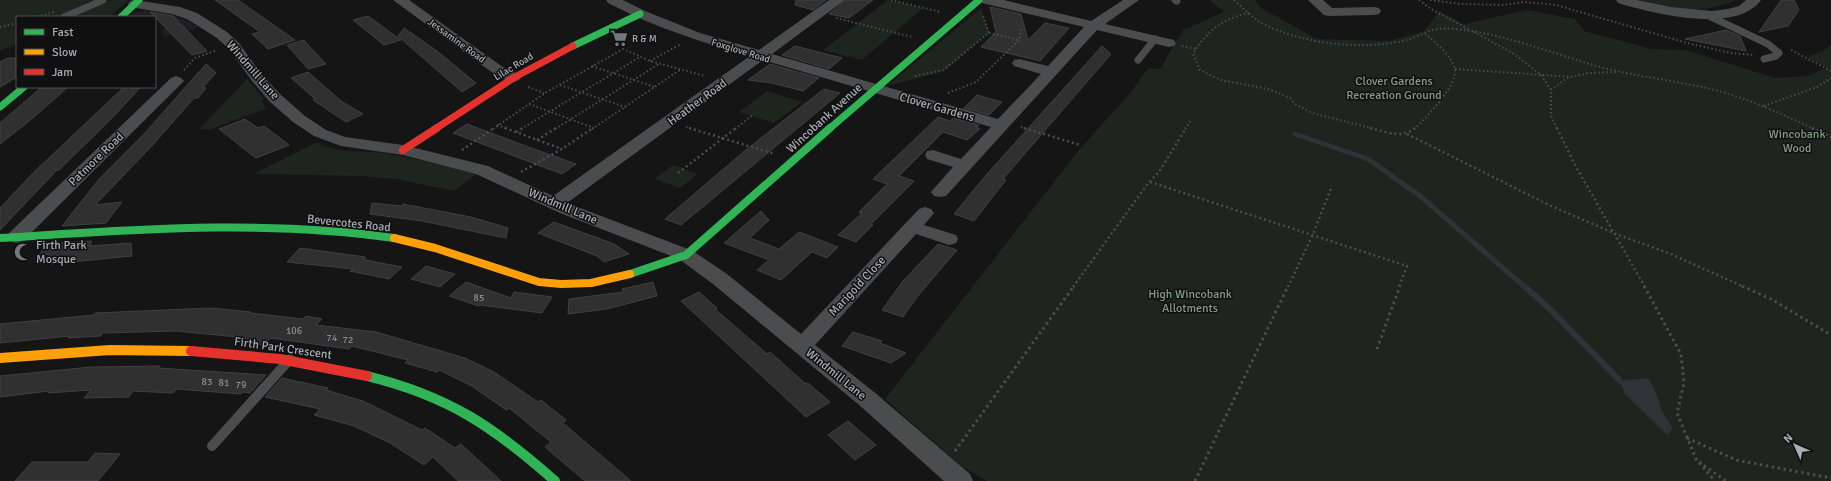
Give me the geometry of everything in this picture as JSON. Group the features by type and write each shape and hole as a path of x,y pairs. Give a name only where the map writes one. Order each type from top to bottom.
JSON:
{"street":[{"name":"Jessamine Road","path":"400,0 502,73 514,77"},
{"name":"Foxglove Road","path":"612,0 640,14 695,36 874,89"},
{"name":"Heather Road","path":"555,204 838,0"},
{"name":"Wincobank Avenue","path":"686,255 874,89 981,0"},
{"path":"981,0 1169,43"},
{"path":"940,192 1094,25 1132,0"},
{"path":"1315,0 1329,12 1374,11"},
{"path":"1623,0 1669,12 1705,14 1739,10 1752,3 1754,0"},
{"path":"121,16 137,2"},
{"name":"Windmill Lane","path":"137,2 175,10 192,16 222,35 234,46 257,78 275,98 299,119 320,133 341,141 403,150 482,170 555,204 686,255 720,279 866,398 961,481"},
{"name":"Lilac Road","path":"403,150 514,77 601,31 640,14"},
{"path":"1019,63 1051,72"},
{"name":"Patmore Road","path":"8,237 176,81"},
{"path":"0,107 23,88"},
{"name":"Clover Gardens","path":"874,89 1003,123"},
{"path":"933,155 964,165"},
{"name":"Marigold Close","path":"802,346 919,220 949,239"},
{"name":"Bevercotes Road","path":"8,237 156,229 246,227 337,232 392,238 435,248 539,282 561,284 591,283 624,276 686,255"},
{"name":"Firth Park Crescent","path":"0,358 80,350 135,348 196,350 290,359 342,369 438,398 474,418 522,452 555,481"}],"lane":[{"path":"66,16 103,0"},
{"path":"1705,14 1768,44 1779,53 1776,56 1764,59"},
{"path":"1138,60 1155,39"},
{"path":"212,446 290,359"}],"path":[{"path":"890,0 961,17"},
{"path":"981,0 989,33"},
{"path":"1234,0 1249,13 1267,25 1314,40 1342,43 1392,42 1403,41 1432,30 1452,29 1472,31 1518,42 1622,72 1716,90 1764,106 1831,137"},
{"path":"1419,0 1431,9 1514,54 1541,75 1551,90 1551,116 1575,165 1616,234 1681,354 1684,383 1677,413 1696,459 1715,481"},
{"path":"1430,0 1462,4 1504,5 1525,2 1556,5 1687,43 1694,43 1731,54 1751,54 1764,59"},
{"path":"820,13 932,42"},
{"path":"1249,13 1227,19 1211,28 1193,54 1200,70 1221,80 1268,89 1290,98 1295,104 1312,113 1394,134 1407,134 1551,206 1616,234 1671,254 1771,299 1831,335"},
{"path":"0,27 16,23"},
{"path":"948,93 976,82 1019,40 1020,29"},
{"path":"989,33 1019,40"},
{"path":"912,77 943,70 989,33"},
{"path":"1407,134 1423,123 1455,79 1455,69 1433,39 1424,34"},
{"path":"650,61 695,36"},
{"path":"176,81 195,58 220,49 234,46"},
{"path":"448,161 497,125 560,84 623,49 650,61 725,82"},
{"path":"516,132 640,57"},
{"path":"537,140 601,99 660,64"},
{"path":"592,66 655,87"},
{"path":"1455,69 1573,77"},
{"path":"505,180 562,149 680,70"},
{"path":"1551,90 1567,78 1589,73 1622,72"},
{"path":"1764,106 1817,87 1831,78"},
{"path":"560,84 625,107"},
{"path":"529,104 594,128"},
{"path":"678,173 754,114"},
{"path":"945,466 1149,182 1160,172 1191,120"},
{"path":"670,122 795,160"},
{"path":"1003,123 1080,145"},
{"path":"497,125 562,149"},
{"path":"1149,182 1313,234 1407,266 1378,349"},
{"path":"1195,481 1313,234 1332,186"},
{"path":"1687,438 1736,460 1831,478"},
{"path":"1696,459 1726,481"}],"shaded area":[{"path":"146,10 168,13 200,27 165,37 161,31 174,19 156,18 156,16 128,16 132,13"},
{"path":"1648,378 1655,391 1662,411 1673,429 1667,435 1625,394 1620,381"}],"green space":[{"path":"0,0 92,0 59,16 16,16 16,44 0,51"},
{"path":"110,0 129,0 110,16 74,16"},
{"path":"888,0 923,8 862,60 823,50"},
{"path":"1209,0 1255,0 1261,8 1317,39 1389,41 1424,31 1439,11 1464,24 1527,10 1575,19 1584,31 1652,49 1686,50 1775,78 1807,76 1827,68 1808,57 1826,49 1831,44 1831,481 987,481 960,465 885,399 1079,150 1131,92 1148,68 1160,69 1183,30 1224,12"},
{"path":"1640,0 1736,0 1712,8 1688,9 1665,6"},
{"path":"981,8 989,32 945,71 887,86"},
{"path":"247,79 264,99 262,102 267,108 209,130 199,129"},
{"path":"767,91 802,102 774,123 739,112"},
{"path":"317,142 324,146 340,150 395,155 477,174 454,191 396,179 360,176 253,174"},
{"path":"673,165 698,174 680,188 654,179"}],"building":[{"path":"215,0 238,0 295,40 268,49 252,34 260,32"},
{"path":"796,0 826,0 813,10 795,5"},
{"path":"846,0 873,0 849,18 829,14"},
{"path":"1781,0 1794,0 1799,10 1788,26 1759,32"},
{"path":"990,7 1021,14 1028,40 1045,23 1069,28 1040,61 981,47 996,32"},
{"path":"150,12 173,16 207,51 192,55 156,18 156,16"},
{"path":"368,16 401,40 384,45 353,20"},
{"path":"404,28 437,51 476,83 462,92 398,36"},
{"path":"1726,30 1740,36 1746,51 1685,39"},
{"path":"304,40 326,64 308,69 287,45"},
{"path":"795,46 842,58 829,69 782,55"},
{"path":"1102,46 1111,54 1003,179 1006,180 974,221 954,214 987,174"},
{"path":"8,58 16,58 16,78 0,87 0,62"},
{"path":"206,64 216,73 203,87 206,88 198,98 194,98 150,148 95,205 122,202 106,223 62,226 100,178 144,134"},
{"path":"770,64 819,78 803,91 772,83 748,80"},
{"path":"308,72 341,101 363,114 346,122 313,100 315,99 291,78"},
{"path":"41,88 67,88 33,118 0,144 0,123"},
{"path":"123,88 140,88 111,119 59,170 57,170 0,230 0,208 32,174"},
{"path":"824,89 840,93 681,225 665,219 747,149"},
{"path":"977,95 1002,102 989,115 964,108"},
{"path":"938,117 950,121 954,118 979,125 976,127 980,129 967,140 943,132 899,176 914,181 871,224 873,225 856,242 838,235 862,213 859,212 887,184 873,179"},
{"path":"245,119 258,128 264,126 289,145 256,158 219,129"},
{"path":"467,124 576,164 562,174 453,133"},
{"path":"372,203 403,206 403,204 471,217 508,228 506,238 422,221 370,214"},
{"path":"761,211 769,220 750,238 779,249 799,232 838,247 827,258 812,252 781,280 757,270 769,260 724,243"},
{"path":"554,222 614,244 629,254 604,262 597,256 538,233"},
{"path":"92,241 89,246 131,243 132,256 51,264 55,259 45,260 50,254 39,255 47,244"},
{"path":"938,244 957,250 917,297 903,317 882,310 903,281"},
{"path":"300,248 365,257 365,260 402,267 389,279 350,271 353,269 287,262"},
{"path":"426,266 455,274 440,287 411,279"},
{"path":"466,282 511,298 514,292 552,297 542,313 480,305 478,306 449,296"},
{"path":"653,282 657,296 607,309 568,314 569,299 623,292 622,289"},
{"path":"699,292 717,308 715,309 767,354 770,352 806,384 808,383 830,402 806,417 681,301"},
{"path":"211,308 303,319 306,316 322,319 316,325 376,332 465,358 494,372 538,402 541,400 566,420 563,423 631,481 585,481 545,447 551,442 509,408 506,410 472,386 439,370 437,372 405,363 408,360 352,346 349,349 271,338 265,345 234,341 238,337 175,331 102,333 101,336 68,338 70,336 0,343 0,324 94,315 95,313"},
{"path":"853,332 882,341 880,343 906,353 891,363 842,346"},
{"path":"160,366 159,368 266,375 250,393 243,392 241,394 176,389 173,393 133,391 129,397 84,398 91,390 48,393 49,391 0,397 0,376 91,367"},
{"path":"282,378 328,388 326,390 363,401 422,430 425,428 455,448 461,444 501,481 458,481 433,457 424,465 390,443 354,426 314,415 320,409 265,397"},
{"path":"848,421 876,445 855,460 828,435"},
{"path":"95,453 120,454 98,481 15,481 32,462 88,462"}],"waterway":[{"path":"1295,134 1368,159 1420,196 1525,287"},
{"path":"1524,286 1550,309 1620,381"}],"traffic: fast":[{"path":"122,16 139,0"},
{"path":"630,274 686,255 874,89 979,0"},
{"path":"573,46 640,14"},
{"path":"0,107 23,88"},
{"path":"0,238 152,230 227,228 303,230 394,238"},
{"path":"367,376 412,388 434,396 454,406 507,440 555,481"}],"traffic: slow":[{"path":"394,238 435,248 539,282 561,284 591,283 630,274"},
{"path":"0,358 110,350 191,351"}],"traffic: jam":[{"path":"403,150 515,77 573,46"},
{"path":"191,351 258,356 302,362 367,376"}],"place":[{"name":"R & M","path":"619,38"},
{"name":"Firth Park Mosque","path":"23,252"}],"park label":[{"name":"Clover Gardens Recreation Ground","path":"1394,88"},
{"name":"Wincobank Wood","path":"1797,141"},
{"name":"High Wincobank Allotments","path":"1190,301"}]}
